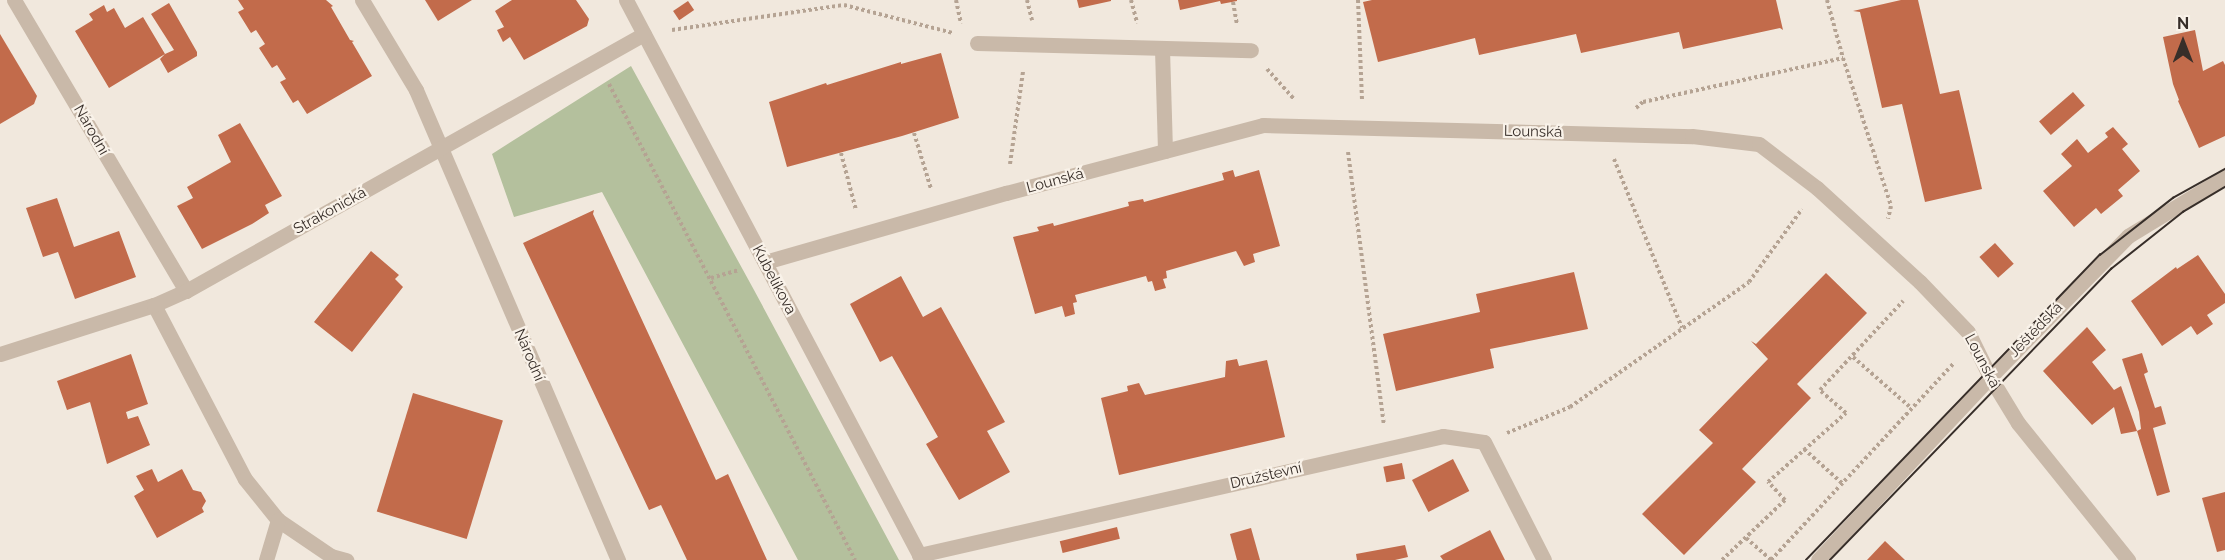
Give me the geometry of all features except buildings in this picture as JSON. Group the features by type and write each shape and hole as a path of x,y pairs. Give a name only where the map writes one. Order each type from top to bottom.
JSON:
{"street":[{"name":"Národní","path":"14,0 186,291"},
{"name":"Národní","path":"362,0 416,90 618,560"},
{"name":"Kubelíkova","path":"626,0 920,557"},
{"name":"Strakonická","path":"0,354 154,305 186,291 644,34"},
{"path":"970,40 1026,46 1251,50"},
{"path":"1162,49 1165,152"},
{"name":"Lounská","path":"765,262 1263,125 1692,136 1758,144 1817,188 1920,282 1968,332 1990,377 2018,423 2128,560"},
{"name":"Ještědská","path":"1818,560 1990,377 2128,236 2225,177"},
{"path":"154,305 245,479 279,520 331,556 346,560"},
{"name":"Družstevní","path":"920,557 1443,436 1484,442"},
{"path":"1484,442 1544,560"},
{"path":"266,560 279,520"}],"path":[{"path":"956,0 970,40"},
{"path":"1358,0 1364,128"},
{"path":"1827,0 1843,58 1891,206 1881,247"},
{"path":"644,34 843,2 970,40"},
{"path":"1006,194 1026,46"},
{"path":"1251,50 1319,127"},
{"path":"1682,328 1604,134 1643,102 1843,58"},
{"path":"597,61 855,560"},
{"path":"1344,127 1387,449"},
{"path":"914,133 939,213"},
{"path":"841,153 863,234"},
{"path":"1484,442 1570,407 1749,282 1817,188"},
{"path":"1722,560 1785,500 1768,482 1846,413 1820,390 1920,282"},
{"path":"1746,538 1771,560 1973,342"},
{"path":"1853,357 1911,408"},
{"path":"1804,449 1843,483"}],"green space":[{"path":"631,66 899,560 798,560 602,192 514,217 492,154"}],"tram line":[{"path":"1806,560 2100,255 2173,198 2225,169"},
{"path":"1830,560 2111,269 2183,212 2225,187"}]}
